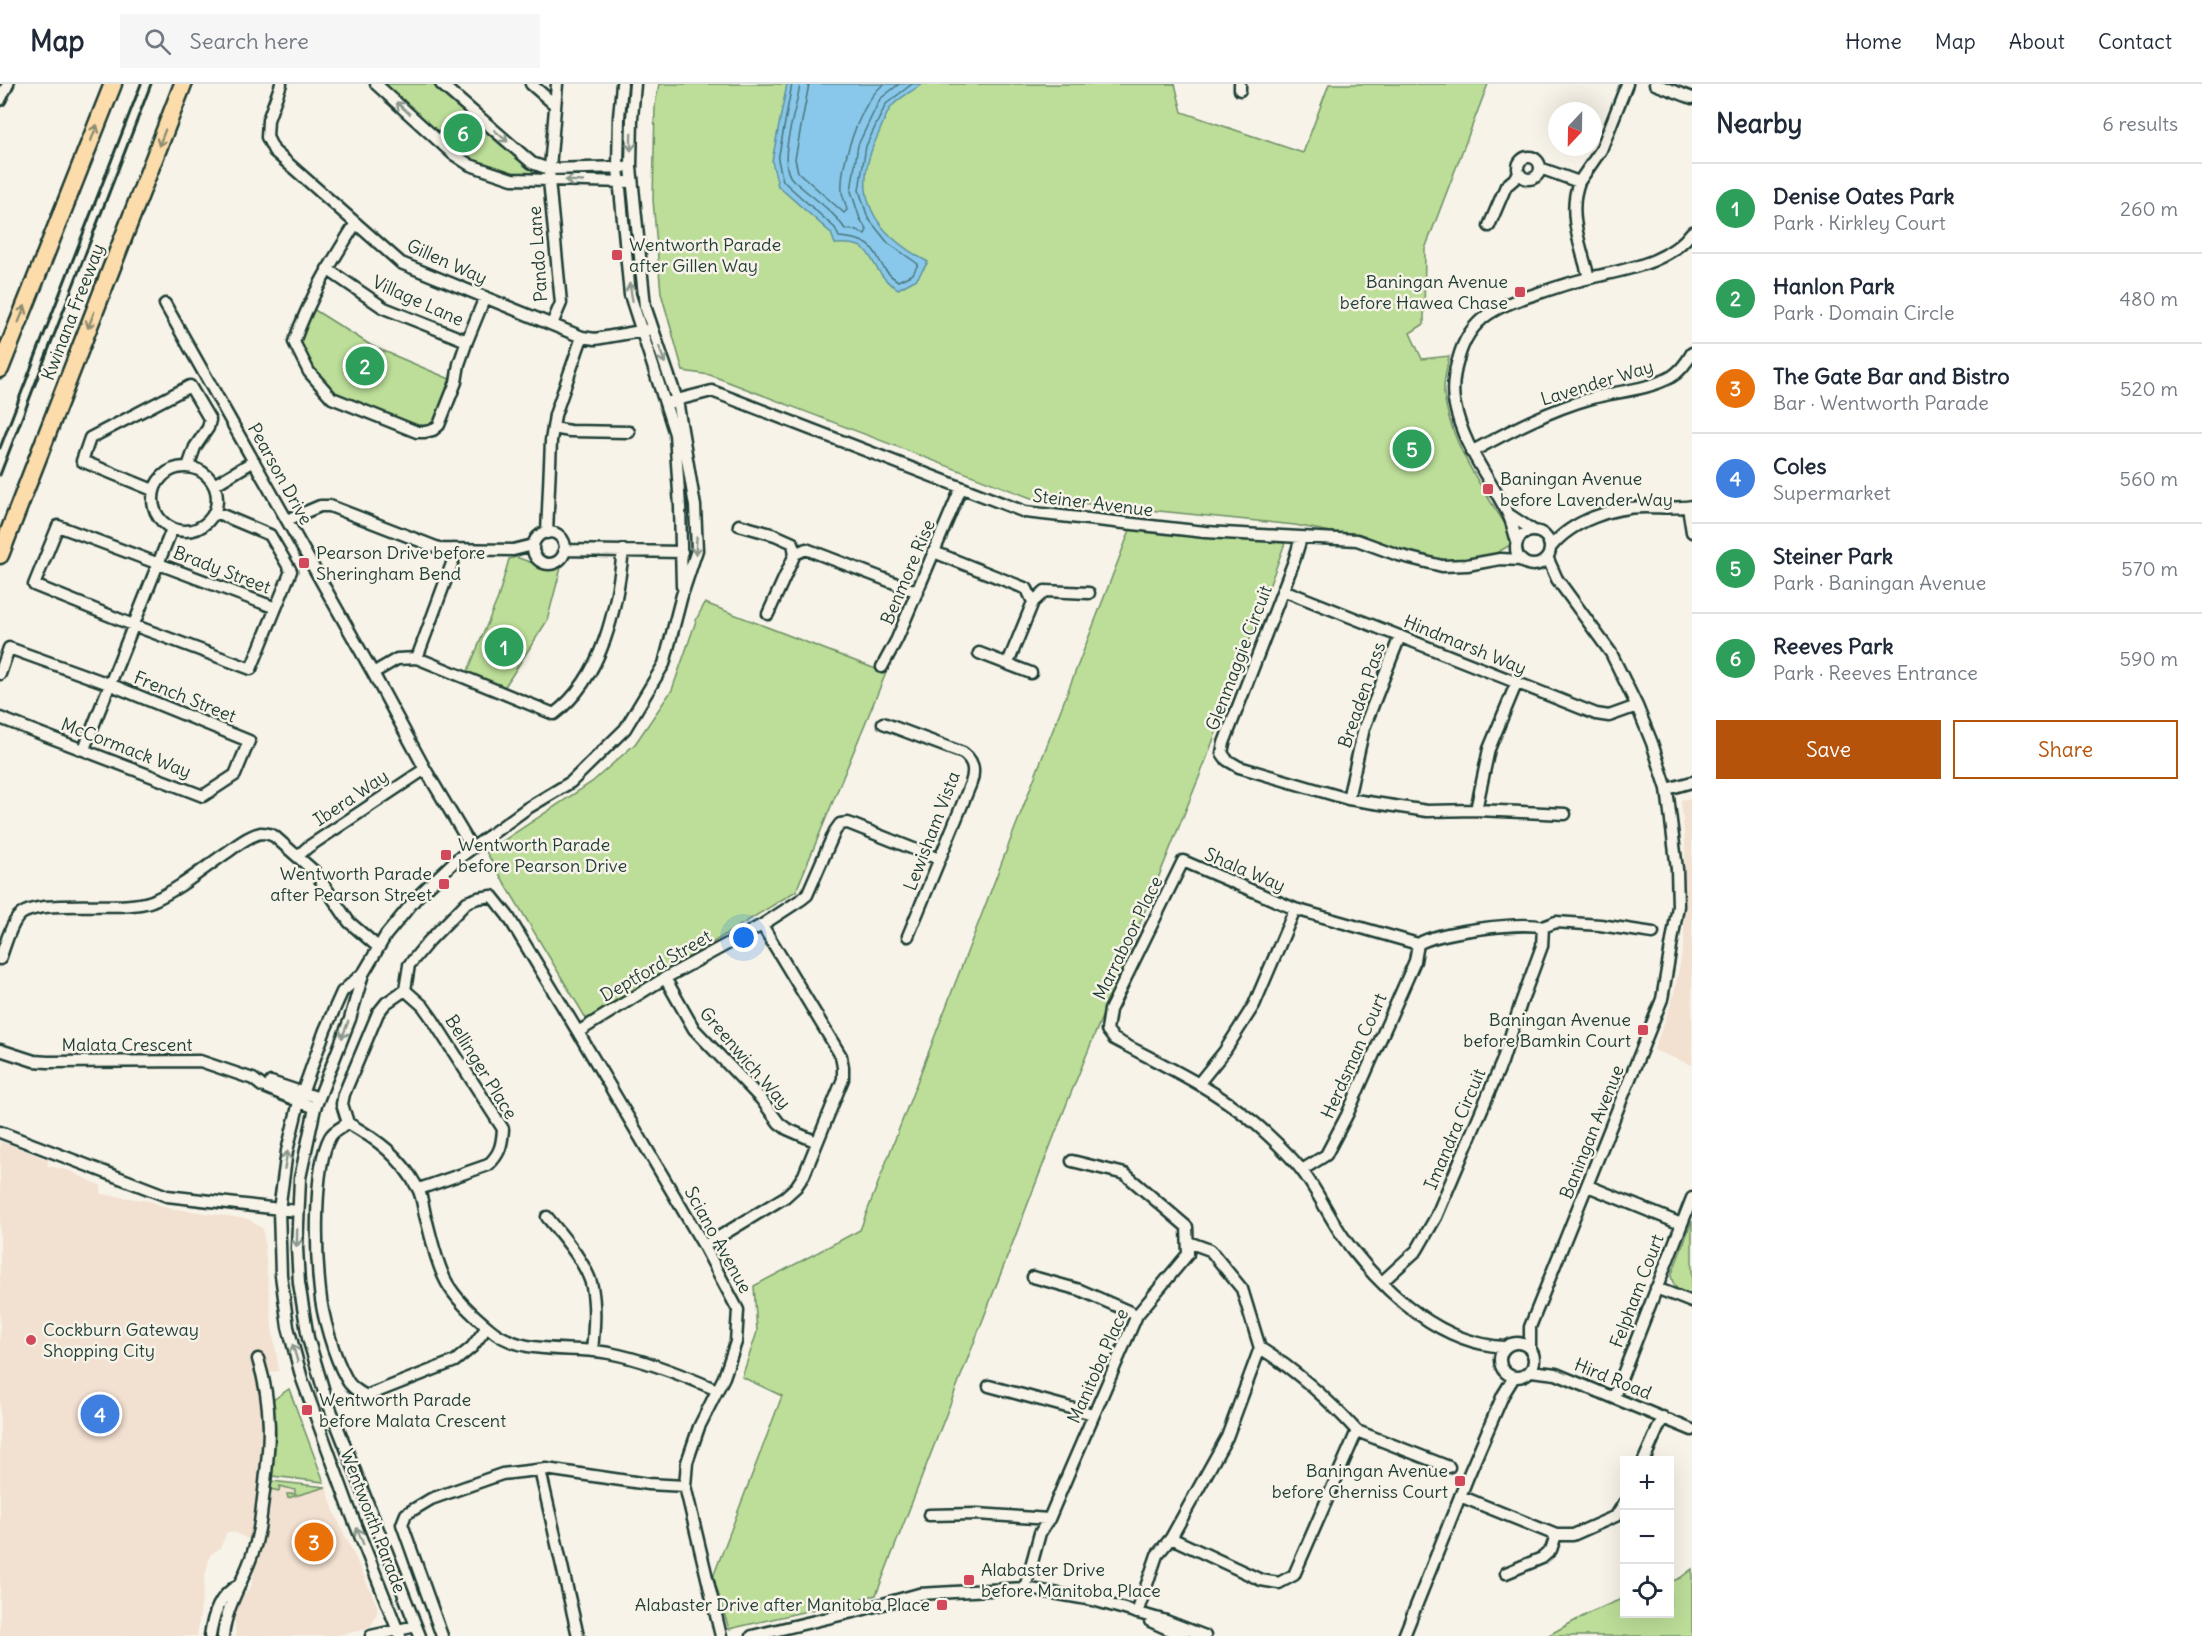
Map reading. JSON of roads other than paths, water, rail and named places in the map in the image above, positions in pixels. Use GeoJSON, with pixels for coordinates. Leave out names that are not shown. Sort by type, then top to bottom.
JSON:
{"type":"FeatureCollection","features":[{"type":"Feature","properties":{"kind":"highway"},"geometry":{"type":"LineString","coordinates":[[0,369],[113,84]]}},
{"type":"Feature","properties":{"kind":"highway","name":"Kwinana Freeway"},"geometry":{"type":"LineString","coordinates":[[0,555],[183,84]]}},
{"type":"Feature","properties":{"kind":"street"},"geometry":{"type":"LineString","coordinates":[[0,100],[8,84]]}},
{"type":"Feature","properties":{"kind":"street","name":"Gillen Way"},"geometry":{"type":"LineString","coordinates":[[281,84],[268,120],[267,138],[274,151],[401,263],[582,337],[595,339],[648,330]]}},
{"type":"Feature","properties":{"kind":"street"},"geometry":{"type":"LineString","coordinates":[[376,84],[453,154],[470,165],[512,179],[631,167]]}},
{"type":"Feature","properties":{"kind":"street"},"geometry":{"type":"LineString","coordinates":[[441,84],[549,175],[619,183],[633,182]]}},
{"type":"Feature","properties":{"kind":"street"},"geometry":{"type":"LineString","coordinates":[[531,84],[554,104]]}},
{"type":"Feature","properties":{"kind":"street","name":"Pando Lane"},"geometry":{"type":"LineString","coordinates":[[552,324],[561,303],[549,175],[557,84]]}},
{"type":"Feature","properties":{"kind":"street","name":"Wentworth Parade"},"geometry":{"type":"LineString","coordinates":[[418,1631],[325,1395],[308,1338],[299,1283],[297,1211],[304,1153],[317,1103],[350,1019],[363,974],[378,947],[418,896],[472,848],[526,809],[571,782],[625,729],[664,664],[682,595],[697,550],[694,506],[676,400],[648,330],[630,294],[618,167],[622,84]]}},
{"type":"Feature","properties":{"kind":"street","name":"Wentworth Parade"},"geometry":{"type":"LineString","coordinates":[[635,84],[631,167],[648,330],[675,434],[682,552],[682,595]]}},
{"type":"Feature","properties":{"kind":"street"},"geometry":{"type":"LineString","coordinates":[[1589,278],[1577,235],[1574,213],[1576,192],[1579,182],[1601,150],[1627,84]]}},
{"type":"Feature","properties":{"kind":"street"},"geometry":{"type":"LineString","coordinates":[[1656,84],[1692,98]]}},
{"type":"Feature","properties":{"kind":"street"},"geometry":{"type":"LineString","coordinates":[[1540,168],[1533,178],[1527,179],[1520,174],[1518,165],[1527,158],[1536,160],[1540,168],[1579,182]]}},
{"type":"Feature","properties":{"kind":"street"},"geometry":{"type":"LineString","coordinates":[[1489,226],[1506,186],[1520,174]]}},
{"type":"Feature","properties":{"kind":"street"},"geometry":{"type":"LineString","coordinates":[[356,223],[327,269],[294,342],[309,372],[332,398],[417,432],[433,430],[439,424],[448,403],[467,341],[485,297]]}},
{"type":"Feature","properties":{"kind":"street"},"geometry":{"type":"LineString","coordinates":[[1563,534],[1551,547],[1543,562],[1532,566],[1521,561],[1508,514],[1471,452],[1456,408],[1453,386],[1461,348],[1480,321],[1497,307],[1656,260],[1690,241]]}},
{"type":"Feature","properties":{"kind":"street","name":"Village Lane"},"geometry":{"type":"LineString","coordinates":[[327,269],[384,308],[467,341]]}},
{"type":"Feature","properties":{"kind":"street","name":"Pearson Drive"},"geometry":{"type":"LineString","coordinates":[[165,304],[425,769],[472,848]]}},
{"type":"Feature","properties":{"kind":"street"},"geometry":{"type":"LineString","coordinates":[[547,533],[555,415],[582,337]]}},
{"type":"Feature","properties":{"kind":"street","name":"Lavender Way"},"geometry":{"type":"LineString","coordinates":[[1471,452],[1527,422],[1590,398],[1652,385],[1665,380],[1681,369],[1692,353]]}},
{"type":"Feature","properties":{"kind":"street"},"geometry":{"type":"LineString","coordinates":[[153,490],[82,461],[90,438],[190,386],[210,420],[208,428],[195,447],[188,467]]}},
{"type":"Feature","properties":{"kind":"street","name":"Steiner Avenue"},"geometry":{"type":"LineString","coordinates":[[665,402],[712,391],[1025,512],[1205,532],[1357,540],[1398,555],[1442,566],[1500,560],[1521,561]]}},
{"type":"Feature","properties":{"kind":"street"},"geometry":{"type":"LineString","coordinates":[[553,428],[570,431],[629,432]]}},
{"type":"Feature","properties":{"kind":"street"},"geometry":{"type":"LineString","coordinates":[[214,485],[254,461]]}},
{"type":"Feature","properties":{"kind":"street"},"geometry":{"type":"LineString","coordinates":[[188,467],[207,476],[217,494],[215,512],[209,520],[201,527],[182,531],[172,529],[158,517],[154,508],[153,490],[158,480],[166,472],[188,467]]}},
{"type":"Feature","properties":{"kind":"street","name":"Benmore Rise"},"geometry":{"type":"LineString","coordinates":[[882,667],[918,592],[961,488]]}},
{"type":"Feature","properties":{"kind":"street"},"geometry":{"type":"LineString","coordinates":[[287,520],[320,506],[330,506],[441,549],[513,550],[533,545],[539,536],[553,533],[562,539],[564,550],[560,560],[549,564],[535,556],[533,545]]}},
{"type":"Feature","properties":{"kind":"street"},"geometry":{"type":"LineString","coordinates":[[1508,514],[1546,536],[1563,534],[1599,516],[1620,510],[1690,506],[1692,532]]}},
{"type":"Feature","properties":{"kind":"street"},"geometry":{"type":"LineString","coordinates":[[133,625],[251,669],[291,571],[270,534],[215,512]]}},
{"type":"Feature","properties":{"kind":"street"},"geometry":{"type":"LineString","coordinates":[[739,525],[775,535],[793,543],[795,554],[768,614]]}},
{"type":"Feature","properties":{"kind":"street","name":"Brady Street"},"geometry":{"type":"LineString","coordinates":[[133,625],[34,585],[58,526],[276,608]]}},
{"type":"Feature","properties":{"kind":"street"},"geometry":{"type":"LineString","coordinates":[[84,748],[172,529]]}},
{"type":"Feature","properties":{"kind":"street"},"geometry":{"type":"LineString","coordinates":[[1516,545],[1523,534],[1534,531]]}},
{"type":"Feature","properties":{"kind":"street"},"geometry":{"type":"LineString","coordinates":[[1546,536],[1551,547]]}},
{"type":"Feature","properties":{"kind":"street","name":"Glenmaggie Circuit"},"geometry":{"type":"LineString","coordinates":[[1301,538],[1224,743],[1222,753],[1227,760],[1239,766],[1348,799],[1427,811],[1476,810],[1565,814]]}},
{"type":"Feature","properties":{"kind":"street","name":"Steiner Avenue"},"geometry":{"type":"LineString","coordinates":[[1500,560],[1516,545]]}},
{"type":"Feature","properties":{"kind":"street"},"geometry":{"type":"LineString","coordinates":[[417,658],[454,558],[454,549]]}},
{"type":"Feature","properties":{"kind":"street"},"geometry":{"type":"LineString","coordinates":[[795,554],[806,549],[918,592]]}},
{"type":"Feature","properties":{"kind":"street"},"geometry":{"type":"LineString","coordinates":[[564,550],[682,552]]}},
{"type":"Feature","properties":{"kind":"street"},"geometry":{"type":"LineString","coordinates":[[373,673],[397,659],[417,658],[554,714],[570,702],[596,661],[611,626],[623,550]]}},
{"type":"Feature","properties":{"kind":"street"},"geometry":{"type":"LineString","coordinates":[[934,552],[1027,589],[1033,602]]}},
{"type":"Feature","properties":{"kind":"street","name":"Baningan Avenue"},"geometry":{"type":"LineString","coordinates":[[1516,1342],[1530,1327],[1663,997],[1678,906],[1677,868],[1667,789],[1637,706],[1611,653],[1543,562]]}},
{"type":"Feature","properties":{"kind":"street","name":"Hindmarsh Way"},"geometry":{"type":"LineString","coordinates":[[1283,590],[1596,714],[1609,716],[1637,706]]}},
{"type":"Feature","properties":{"kind":"street"},"geometry":{"type":"LineString","coordinates":[[1008,663],[1033,602],[1045,591],[1089,593]]}},
{"type":"Feature","properties":{"kind":"street","name":"Breaden Pass"},"geometry":{"type":"LineString","coordinates":[[1348,799],[1364,728],[1400,636]]}},
{"type":"Feature","properties":{"kind":"street"},"geometry":{"type":"LineString","coordinates":[[0,674],[9,648],[109,684]]}},
{"type":"Feature","properties":{"kind":"street"},"geometry":{"type":"LineString","coordinates":[[979,653],[1031,673]]}},
{"type":"Feature","properties":{"kind":"street","name":"French Street"},"geometry":{"type":"LineString","coordinates":[[109,684],[249,741]]}},
{"type":"Feature","properties":{"kind":"street"},"geometry":{"type":"LineString","coordinates":[[1476,810],[1489,749],[1516,684]]}},
{"type":"Feature","properties":{"kind":"street","name":"McCormack Way"},"geometry":{"type":"LineString","coordinates":[[0,717],[203,796],[235,775],[249,741]]}},
{"type":"Feature","properties":{"kind":"street","name":"Lewisham Vista"},"geometry":{"type":"LineString","coordinates":[[883,723],[963,753],[972,762],[973,776],[908,936]]}},
{"type":"Feature","properties":{"kind":"street","name":"Ibera Way"},"geometry":{"type":"LineString","coordinates":[[298,856],[425,769]]}},
{"type":"Feature","properties":{"kind":"street"},"geometry":{"type":"LineString","coordinates":[[1667,789],[1692,782]]}},
{"type":"Feature","properties":{"kind":"street","name":"Deptford Street"},"geometry":{"type":"LineString","coordinates":[[578,1032],[665,978],[762,925],[807,895],[840,824],[848,823],[939,859]]}},
{"type":"Feature","properties":{"kind":"street"},"geometry":{"type":"LineString","coordinates":[[0,959],[15,920],[24,911],[132,906],[152,901],[166,894],[234,847],[260,833],[274,836],[315,872],[349,922],[378,947]]}},
{"type":"Feature","properties":{"kind":"street","name":"Shala Way"},"geometry":{"type":"LineString","coordinates":[[1183,861],[1294,909]]}},
{"type":"Feature","properties":{"kind":"street","name":"Marraboor Place"},"geometry":{"type":"LineString","coordinates":[[1183,861],[1110,1010],[1107,1030],[1114,1039],[1199,1083],[1251,1120],[1302,1170],[1351,1248],[1410,1310],[1459,1337],[1486,1346],[1505,1347]]}},
{"type":"Feature","properties":{"kind":"street","name":"Sciano Avenue"},"geometry":{"type":"LineString","coordinates":[[405,990],[409,965],[432,937],[467,902],[492,896],[508,916],[578,1032],[704,1245],[738,1310],[736,1342],[696,1436],[687,1462],[685,1486],[721,1636]]}},
{"type":"Feature","properties":{"kind":"street"},"geometry":{"type":"LineString","coordinates":[[1199,1083],[1224,1052],[1254,1005],[1294,909],[1418,944],[1426,939],[1478,930],[1531,924],[1543,927],[1556,922],[1600,925],[1653,933]]}},
{"type":"Feature","properties":{"kind":"street"},"geometry":{"type":"LineString","coordinates":[[704,1245],[785,1197],[796,1187],[804,1175],[843,1079],[841,1056],[762,925]]}},
{"type":"Feature","properties":{"kind":"street","name":"Imandra Circuit"},"geometry":{"type":"LineString","coordinates":[[1383,1282],[1417,1250],[1436,1217],[1502,1062],[1542,946],[1543,927]]}},
{"type":"Feature","properties":{"kind":"street","name":"Herdsman Court"},"geometry":{"type":"LineString","coordinates":[[1302,1170],[1326,1155],[1347,1115],[1415,961],[1418,944]]}},
{"type":"Feature","properties":{"kind":"street","name":"Wentworth Parade"},"geometry":{"type":"LineString","coordinates":[[363,974],[342,992],[325,1030],[301,1097],[287,1151],[279,1210],[280,1275],[288,1327],[302,1379],[351,1513],[399,1633]]}},
{"type":"Feature","properties":{"kind":"street","name":"Greenwich Way"},"geometry":{"type":"LineString","coordinates":[[665,978],[694,1029],[761,1099],[779,1123],[817,1142]]}},
{"type":"Feature","properties":{"kind":"street"},"geometry":{"type":"LineString","coordinates":[[405,990],[381,1008],[369,1031],[343,1098],[348,1123],[393,1153],[419,1189],[447,1282],[468,1310],[493,1332],[521,1345],[608,1353],[677,1372],[717,1390]]}},
{"type":"Feature","properties":{"kind":"street","name":"Bellinger Place"},"geometry":{"type":"LineString","coordinates":[[405,990],[423,1006],[433,1020],[503,1130],[502,1146],[496,1158],[488,1165],[419,1189]]}},
{"type":"Feature","properties":{"kind":"street","name":"Malata Crescent"},"geometry":{"type":"LineString","coordinates":[[0,1050],[34,1061],[48,1062],[200,1061],[317,1103]]}},
{"type":"Feature","properties":{"kind":"street"},"geometry":{"type":"LineString","coordinates":[[348,1123],[331,1135],[323,1154],[317,1207],[320,1291],[324,1317],[342,1371],[351,1385],[366,1396],[455,1360],[472,1347],[487,1327]]}},
{"type":"Feature","properties":{"kind":"street"},"geometry":{"type":"LineString","coordinates":[[0,1132],[167,1196],[297,1211]]}},
{"type":"Feature","properties":{"kind":"street"},"geometry":{"type":"LineString","coordinates":[[1072,1161],[1125,1174],[1187,1227],[1188,1242],[1210,1250],[1242,1289],[1260,1348],[1227,1437],[1171,1538],[1157,1555],[1137,1613]]}},
{"type":"Feature","properties":{"kind":"street"},"geometry":{"type":"LineString","coordinates":[[1588,1186],[1681,1224]]}},
{"type":"Feature","properties":{"kind":"street","name":"Felpham Court"},"geometry":{"type":"LineString","coordinates":[[1614,1396],[1692,1198]]}},
{"type":"Feature","properties":{"kind":"street"},"geometry":{"type":"LineString","coordinates":[[547,1217],[573,1250],[592,1284],[596,1318],[592,1352]]}},
{"type":"Feature","properties":{"kind":"street","name":"Manitoba Place"},"geometry":{"type":"LineString","coordinates":[[1025,1588],[1040,1533],[1137,1315],[1188,1254],[1188,1242]]}},
{"type":"Feature","properties":{"kind":"street"},"geometry":{"type":"LineString","coordinates":[[1033,1277],[1080,1290],[1137,1315]]}},
{"type":"Feature","properties":{"kind":"street"},"geometry":{"type":"LineString","coordinates":[[1656,1288],[1692,1302]]}},
{"type":"Feature","properties":{"kind":"street","name":"Baningan Avenue"},"geometry":{"type":"LineString","coordinates":[[1530,1327],[1530,1348]]}},
{"type":"Feature","properties":{"kind":"street"},"geometry":{"type":"LineString","coordinates":[[1516,1342],[1530,1348],[1535,1359],[1531,1371],[1526,1375],[1510,1375],[1500,1362],[1500,1356],[1505,1347],[1516,1342]]}},
{"type":"Feature","properties":{"kind":"street","name":"Marraboor Place"},"geometry":{"type":"LineString","coordinates":[[1486,1346],[1500,1362]]}},
{"type":"Feature","properties":{"kind":"street"},"geometry":{"type":"LineString","coordinates":[[1260,1348],[1285,1363],[1324,1396],[1356,1431],[1449,1467]]}},
{"type":"Feature","properties":{"kind":"street"},"geometry":{"type":"LineString","coordinates":[[225,1633],[229,1607],[237,1593],[257,1541],[270,1436],[268,1402],[258,1359]]}},
{"type":"Feature","properties":{"kind":"street","name":"Hird Road"},"geometry":{"type":"LineString","coordinates":[[1535,1359],[1556,1374]]}},
{"type":"Feature","properties":{"kind":"street","name":"Hird Road"},"geometry":{"type":"LineString","coordinates":[[1531,1371],[1556,1374],[1692,1430]]}},
{"type":"Feature","properties":{"kind":"street"},"geometry":{"type":"LineString","coordinates":[[1404,1636],[1510,1375]]}},
{"type":"Feature","properties":{"kind":"street"},"geometry":{"type":"LineString","coordinates":[[989,1386],[1093,1414]]}},
{"type":"Feature","properties":{"kind":"street"},"geometry":{"type":"LineString","coordinates":[[1646,1456],[1663,1417]]}},
{"type":"Feature","properties":{"kind":"street"},"geometry":{"type":"LineString","coordinates":[[1171,1538],[1262,1580],[1279,1583],[1294,1575],[1356,1431]]}},
{"type":"Feature","properties":{"kind":"street"},"geometry":{"type":"LineString","coordinates":[[442,1636],[402,1524],[406,1514],[431,1499],[502,1474],[540,1470],[648,1484],[685,1486]]}},
{"type":"Feature","properties":{"kind":"street"},"geometry":{"type":"LineString","coordinates":[[540,1470],[578,1636]]}},
{"type":"Feature","properties":{"kind":"street"},"geometry":{"type":"LineString","coordinates":[[1460,1496],[1556,1535],[1574,1535],[1616,1516],[1620,1510]]}},
{"type":"Feature","properties":{"kind":"street"},"geometry":{"type":"LineString","coordinates":[[351,1513],[369,1507]]}},
{"type":"Feature","properties":{"kind":"street"},"geometry":{"type":"LineString","coordinates":[[929,1515],[977,1514],[1048,1519]]}},
{"type":"Feature","properties":{"kind":"street"},"geometry":{"type":"LineString","coordinates":[[1506,1573],[1542,1558],[1551,1550],[1556,1535]]}},
{"type":"Feature","properties":{"kind":"street"},"geometry":{"type":"LineString","coordinates":[[210,1636],[218,1606],[230,1590],[239,1585]]}},
{"type":"Feature","properties":{"kind":"street"},"geometry":{"type":"LineString","coordinates":[[752,1636],[919,1594],[1025,1588],[1093,1600],[1166,1621],[1204,1636]]}},
{"type":"Feature","properties":{"kind":"street"},"geometry":{"type":"LineString","coordinates":[[1137,1613],[1183,1636]]}},
{"type":"Feature","properties":{"kind":"street"},"geometry":{"type":"LineString","coordinates":[[370,1636],[418,1631]]}},
{"type":"Feature","properties":{"kind":"water"},"geometry":{"type":"Polygon","coordinates":[[[787,84],[922,84],[890,109],[870,156],[866,176],[867,193],[880,225],[909,251],[928,262],[917,279],[898,289],[892,285],[879,272],[863,248],[857,245],[835,244],[831,233],[778,186],[772,161],[787,84]]]}},
{"type":"Feature","properties":{"kind":"railway"},"geometry":{"type":"LineString","coordinates":[[0,448],[141,84]]}},
{"type":"Feature","properties":{"kind":"railway"},"geometry":{"type":"LineString","coordinates":[[0,475],[151,84]]}},
{"type":"Feature","properties":{"kind":"place","name":"Reeves Park"},"geometry":{"type":"Point","coordinates":[463,133]}},
{"type":"Feature","properties":{"kind":"place","name":"Wentworth Parade after Gillen Way"},"geometry":{"type":"Point","coordinates":[617,255]}},
{"type":"Feature","properties":{"kind":"place","name":"Baningan Avenue before Hawea Chase"},"geometry":{"type":"Point","coordinates":[1520,292]}},
{"type":"Feature","properties":{"kind":"place","name":"Hanlon Park"},"geometry":{"type":"Point","coordinates":[365,366]}},
{"type":"Feature","properties":{"kind":"place","name":"Steiner Park"},"geometry":{"type":"Point","coordinates":[1412,449]}},
{"type":"Feature","properties":{"kind":"place","name":"Baningan Avenue before Lavender Way"},"geometry":{"type":"Point","coordinates":[1488,489]}},
{"type":"Feature","properties":{"kind":"place","name":"Pearson Drive before Sheringham Bend"},"geometry":{"type":"Point","coordinates":[304,563]}},
{"type":"Feature","properties":{"kind":"place","name":"Denise Oates Park"},"geometry":{"type":"Point","coordinates":[504,647]}},
{"type":"Feature","properties":{"kind":"place","name":"Wentworth Parade before Pearson Drive"},"geometry":{"type":"Point","coordinates":[446,855]}},
{"type":"Feature","properties":{"kind":"place","name":"Wentworth Parade after Pearson Street"},"geometry":{"type":"Point","coordinates":[444,884]}},
{"type":"Feature","properties":{"kind":"place","name":"Baningan Avenue before Bamkin Court"},"geometry":{"type":"Point","coordinates":[1643,1030]}},
{"type":"Feature","properties":{"kind":"place","name":"Cockburn Gateway Shopping City"},"geometry":{"type":"Point","coordinates":[31,1340]}},
{"type":"Feature","properties":{"kind":"place","name":"Wentworth Parade before Malata Crescent"},"geometry":{"type":"Point","coordinates":[307,1410]}},
{"type":"Feature","properties":{"kind":"place","name":"Coles"},"geometry":{"type":"Point","coordinates":[100,1414]}},
{"type":"Feature","properties":{"kind":"place","name":"Baningan Avenue before Cherniss Court"},"geometry":{"type":"Point","coordinates":[1460,1481]}},
{"type":"Feature","properties":{"kind":"place","name":"The Gate Bar and Bistro"},"geometry":{"type":"Point","coordinates":[314,1542]}},
{"type":"Feature","properties":{"kind":"place","name":"Alabaster Drive before Manitoba Place"},"geometry":{"type":"Point","coordinates":[969,1580]}},
{"type":"Feature","properties":{"kind":"place","name":"Alabaster Drive after Manitoba Place"},"geometry":{"type":"Point","coordinates":[942,1605]}}]}
